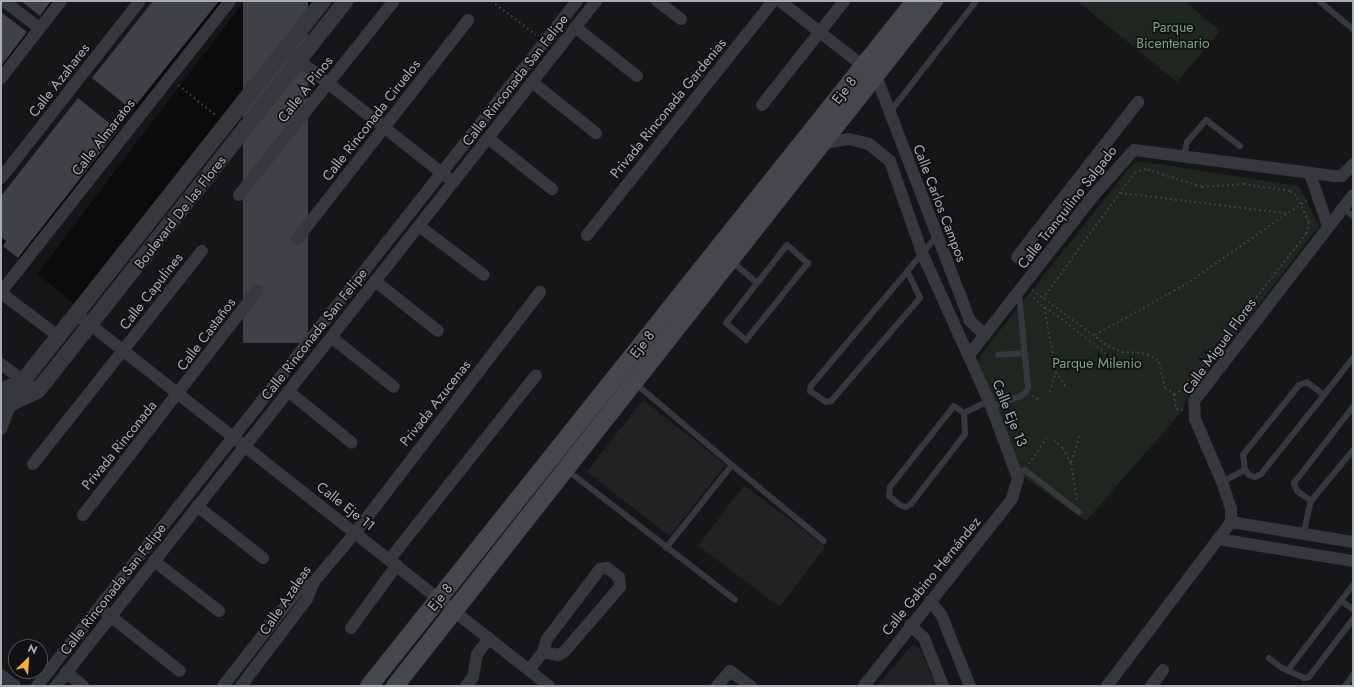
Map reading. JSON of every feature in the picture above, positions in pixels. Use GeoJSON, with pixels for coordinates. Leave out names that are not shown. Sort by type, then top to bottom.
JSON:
{"type":"FeatureCollection","features":[{"type":"Feature","properties":{"kind":"main road","name":"Eje 8"},"geometry":{"type":"LineString","coordinates":[[870,71],[915,1]]}},
{"type":"Feature","properties":{"kind":"main road","name":"Eje 8"},"geometry":{"type":"LineString","coordinates":[[369,686],[439,598],[817,138],[870,71],[934,1]]}},
{"type":"Feature","properties":{"kind":"main road","name":"Eje 8"},"geometry":{"type":"LineString","coordinates":[[395,686],[731,261],[817,138]]}},
{"type":"Feature","properties":{"kind":"street"},"geometry":{"type":"LineString","coordinates":[[4,1],[39,28]]}},
{"type":"Feature","properties":{"kind":"street"},"geometry":{"type":"LineString","coordinates":[[1,78],[61,1]]}},
{"type":"Feature","properties":{"kind":"street","name":"Calle Azahares"},"geometry":{"type":"LineString","coordinates":[[1,178],[140,1]]}},
{"type":"Feature","properties":{"kind":"street","name":"Calle Almaratos"},"geometry":{"type":"LineString","coordinates":[[1,293],[230,1]]}},
{"type":"Feature","properties":{"kind":"street","name":"Boulevard De las Flores"},"geometry":{"type":"LineString","coordinates":[[3,390],[23,381],[324,1]]}},
{"type":"Feature","properties":{"kind":"street","name":"Boulevard De las Flores"},"geometry":{"type":"LineString","coordinates":[[5,407],[37,391],[300,61],[346,1]]}},
{"type":"Feature","properties":{"kind":"street","name":"Calle A Pinos"},"geometry":{"type":"LineString","coordinates":[[240,195],[394,1]]}},
{"type":"Feature","properties":{"kind":"street","name":"Calle Rinconada San Felipe"},"geometry":{"type":"LineString","coordinates":[[37,686],[577,1]]}},
{"type":"Feature","properties":{"kind":"street","name":"Calle Rinconada San Felipe"},"geometry":{"type":"LineString","coordinates":[[56,686],[596,1]]}},
{"type":"Feature","properties":{"kind":"street"},"geometry":{"type":"LineString","coordinates":[[657,1],[681,19]]}},
{"type":"Feature","properties":{"kind":"street","name":"Privada Rinconada Gardenias"},"geometry":{"type":"LineString","coordinates":[[587,235],[773,1]]}},
{"type":"Feature","properties":{"kind":"street"},"geometry":{"type":"LineString","coordinates":[[780,1],[870,71]]}},
{"type":"Feature","properties":{"kind":"street"},"geometry":{"type":"LineString","coordinates":[[762,105],[844,1]]}},
{"type":"Feature","properties":{"kind":"street","name":"Calle Rinconada Ciruelos"},"geometry":{"type":"LineString","coordinates":[[297,239],[468,20]]}},
{"type":"Feature","properties":{"kind":"street"},"geometry":{"type":"LineString","coordinates":[[575,27],[637,76]]}},
{"type":"Feature","properties":{"kind":"street"},"geometry":{"type":"LineString","coordinates":[[286,50],[453,182]]}},
{"type":"Feature","properties":{"kind":"street","name":"Calle Carlos Campos"},"geometry":{"type":"LineString","coordinates":[[870,71],[890,112],[936,237],[970,321],[985,335]]}},
{"type":"Feature","properties":{"kind":"street"},"geometry":{"type":"LineString","coordinates":[[532,82],[596,133]]}},
{"type":"Feature","properties":{"kind":"street"},"geometry":{"type":"LineString","coordinates":[[1017,257],[1138,102]]}},
{"type":"Feature","properties":{"kind":"street"},"geometry":{"type":"LineString","coordinates":[[488,138],[552,189]]}},
{"type":"Feature","properties":{"kind":"street"},"geometry":{"type":"LineString","coordinates":[[817,138],[849,139],[869,144],[890,161],[923,254],[969,355]]}},
{"type":"Feature","properties":{"kind":"street","name":"Calle Tranquilino Salgado"},"geometry":{"type":"LineString","coordinates":[[969,355],[1094,195],[1134,150],[1184,155],[1310,174],[1342,176],[1353,164]]}},
{"type":"Feature","properties":{"kind":"street"},"geometry":{"type":"LineString","coordinates":[[1310,174],[1328,226]]}},
{"type":"Feature","properties":{"kind":"street"},"geometry":{"type":"LineString","coordinates":[[1077,182],[1094,195]]}},
{"type":"Feature","properties":{"kind":"street","name":"Calle Miguel Flores"},"geometry":{"type":"LineString","coordinates":[[1231,522],[1231,508],[1222,482],[1195,419],[1194,401],[1353,195]]}},
{"type":"Feature","properties":{"kind":"street"},"geometry":{"type":"LineString","coordinates":[[418,226],[484,275]]}},
{"type":"Feature","properties":{"kind":"street","name":"Calle Capulines"},"geometry":{"type":"LineString","coordinates":[[123,351],[202,250]]}},
{"type":"Feature","properties":{"kind":"street"},"geometry":{"type":"LineString","coordinates":[[375,281],[438,331]]}},
{"type":"Feature","properties":{"kind":"street","name":"Calle Castaños"},"geometry":{"type":"LineString","coordinates":[[179,394],[257,291]]}},
{"type":"Feature","properties":{"kind":"street","name":"Privada Azucenas"},"geometry":{"type":"LineString","coordinates":[[355,533],[540,292]]}},
{"type":"Feature","properties":{"kind":"street"},"geometry":{"type":"LineString","coordinates":[[1,293],[58,336]]}},
{"type":"Feature","properties":{"kind":"street","name":"Calle Eje 11"},"geometry":{"type":"LineString","coordinates":[[76,313],[549,686]]}},
{"type":"Feature","properties":{"kind":"street"},"geometry":{"type":"LineString","coordinates":[[331,337],[394,387]]}},
{"type":"Feature","properties":{"kind":"street"},"geometry":{"type":"LineString","coordinates":[[33,464],[123,351]]}},
{"type":"Feature","properties":{"kind":"street","name":"Calle Eje 13"},"geometry":{"type":"LineString","coordinates":[[969,355],[1021,471],[1018,484]]}},
{"type":"Feature","properties":{"kind":"street"},"geometry":{"type":"LineString","coordinates":[[1,364],[37,391]]}},
{"type":"Feature","properties":{"kind":"street"},"geometry":{"type":"LineString","coordinates":[[351,628],[393,562],[536,375]]}},
{"type":"Feature","properties":{"kind":"street"},"geometry":{"type":"LineString","coordinates":[[1,429],[5,407],[3,390]]}},
{"type":"Feature","properties":{"kind":"street"},"geometry":{"type":"LineString","coordinates":[[288,391],[352,443]]}},
{"type":"Feature","properties":{"kind":"street","name":"Privada Rinconada"},"geometry":{"type":"LineString","coordinates":[[82,515],[179,394]]}},
{"type":"Feature","properties":{"kind":"street","name":"Calle Gabino Hernández"},"geometry":{"type":"LineString","coordinates":[[864,686],[910,625],[1012,499],[1018,484]]}},
{"type":"Feature","properties":{"kind":"street"},"geometry":{"type":"LineString","coordinates":[[197,506],[263,558]]}},
{"type":"Feature","properties":{"kind":"street"},"geometry":{"type":"LineString","coordinates":[[1107,686],[1231,522],[1353,542]]}},
{"type":"Feature","properties":{"kind":"street","name":"Calle Azaleas"},"geometry":{"type":"LineString","coordinates":[[242,686],[308,599],[313,583],[355,533]]}},
{"type":"Feature","properties":{"kind":"street"},"geometry":{"type":"LineString","coordinates":[[1218,539],[1353,561]]}},
{"type":"Feature","properties":{"kind":"street"},"geometry":{"type":"LineString","coordinates":[[154,561],[219,611]]}},
{"type":"Feature","properties":{"kind":"street"},"geometry":{"type":"LineString","coordinates":[[529,670],[543,652],[547,639],[600,569],[607,568],[619,578],[620,587],[564,652],[558,656],[543,652]]}},
{"type":"Feature","properties":{"kind":"street"},"geometry":{"type":"LineString","coordinates":[[223,686],[298,590],[313,583]]}},
{"type":"Feature","properties":{"kind":"street"},"geometry":{"type":"LineString","coordinates":[[930,601],[941,614],[970,686]]}},
{"type":"Feature","properties":{"kind":"street"},"geometry":{"type":"LineString","coordinates":[[99,608],[180,671]]}},
{"type":"Feature","properties":{"kind":"street"},"geometry":{"type":"LineString","coordinates":[[910,625],[924,638],[943,686]]}},
{"type":"Feature","properties":{"kind":"street"},"geometry":{"type":"LineString","coordinates":[[466,686],[473,677],[477,654],[489,638]]}},
{"type":"Feature","properties":{"kind":"street"},"geometry":{"type":"LineString","coordinates":[[1151,686],[1163,670]]}},
{"type":"Feature","properties":{"kind":"street"},"geometry":{"type":"LineString","coordinates":[[66,672],[83,686]]}},
{"type":"Feature","properties":{"kind":"street"},"geometry":{"type":"LineString","coordinates":[[717,686],[730,672],[751,686]]}},
{"type":"Feature","properties":{"kind":"street"},"geometry":{"type":"LineString","coordinates":[[1,675],[15,686]]}},
{"type":"Feature","properties":{"kind":"lane"},"geometry":{"type":"LineString","coordinates":[[890,112],[976,1]]}},
{"type":"Feature","properties":{"kind":"lane"},"geometry":{"type":"LineString","coordinates":[[1319,1],[1353,29]]}},
{"type":"Feature","properties":{"kind":"lane"},"geometry":{"type":"LineString","coordinates":[[1184,155],[1186,142],[1206,120],[1240,146]]}},
{"type":"Feature","properties":{"kind":"lane"},"geometry":{"type":"LineString","coordinates":[[1343,208],[1353,216]]}},
{"type":"Feature","properties":{"kind":"lane"},"geometry":{"type":"LineString","coordinates":[[908,273],[920,298],[830,401],[826,402],[810,391],[811,386],[908,273],[936,237]]}},
{"type":"Feature","properties":{"kind":"lane"},"geometry":{"type":"LineString","coordinates":[[787,244],[808,263],[746,340],[726,323],[758,283],[787,244]]}},
{"type":"Feature","properties":{"kind":"lane"},"geometry":{"type":"LineString","coordinates":[[731,261],[758,283]]}},
{"type":"Feature","properties":{"kind":"lane"},"geometry":{"type":"LineString","coordinates":[[964,413],[1026,392],[1028,387],[1024,353],[1022,289]]}},
{"type":"Feature","properties":{"kind":"lane"},"geometry":{"type":"LineString","coordinates":[[998,355],[1024,353]]}},
{"type":"Feature","properties":{"kind":"lane"},"geometry":{"type":"LineString","coordinates":[[1324,395],[1307,382],[1299,385],[1244,454],[1242,459],[1245,470],[1252,477],[1261,474],[1324,395],[1353,358]]}},
{"type":"Feature","properties":{"kind":"lane"},"geometry":{"type":"LineString","coordinates":[[635,383],[824,541]]}},
{"type":"Feature","properties":{"kind":"lane"},"geometry":{"type":"LineString","coordinates":[[957,407],[964,413],[965,434],[911,504],[903,506],[891,498],[888,493],[890,487],[952,408],[957,407]]}},
{"type":"Feature","properties":{"kind":"lane"},"geometry":{"type":"LineString","coordinates":[[1311,501],[1295,489],[1294,483],[1353,407]]}},
{"type":"Feature","properties":{"kind":"lane"},"geometry":{"type":"LineString","coordinates":[[1303,535],[1311,501],[1353,450]]}},
{"type":"Feature","properties":{"kind":"lane"},"geometry":{"type":"LineString","coordinates":[[666,548],[732,465]]}},
{"type":"Feature","properties":{"kind":"lane"},"geometry":{"type":"LineString","coordinates":[[566,470],[735,600]]}},
{"type":"Feature","properties":{"kind":"lane"},"geometry":{"type":"LineString","coordinates":[[1222,482],[1245,470]]}},
{"type":"Feature","properties":{"kind":"lane"},"geometry":{"type":"LineString","coordinates":[[1021,471],[1079,512]]}},
{"type":"Feature","properties":{"kind":"lane"},"geometry":{"type":"LineString","coordinates":[[1288,670],[1353,585]]}},
{"type":"Feature","properties":{"kind":"lane"},"geometry":{"type":"LineString","coordinates":[[1342,601],[1353,609]]}},
{"type":"Feature","properties":{"kind":"lane"},"geometry":{"type":"LineString","coordinates":[[1269,658],[1304,678],[1309,677],[1353,619]]}},
{"type":"Feature","properties":{"kind":"lane"},"geometry":{"type":"LineString","coordinates":[[1345,686],[1353,675]]}},
{"type":"Feature","properties":{"kind":"path"},"geometry":{"type":"LineString","coordinates":[[491,1],[545,42]]}},
{"type":"Feature","properties":{"kind":"path"},"geometry":{"type":"LineString","coordinates":[[169,78],[226,123]]}},
{"type":"Feature","properties":{"kind":"path"},"geometry":{"type":"LineString","coordinates":[[1044,298],[1135,172],[1146,169],[1202,187],[1244,184],[1290,191],[1296,195],[1309,222],[1306,234],[1185,388],[1174,394]]}},
{"type":"Feature","properties":{"kind":"path"},"geometry":{"type":"LineString","coordinates":[[1120,193],[1286,213]]}},
{"type":"Feature","properties":{"kind":"path"},"geometry":{"type":"LineString","coordinates":[[1095,335],[1186,284],[1286,213],[1317,194]]}},
{"type":"Feature","properties":{"kind":"path"},"geometry":{"type":"LineString","coordinates":[[1022,289],[1044,298],[1108,346],[1122,352],[1142,353],[1152,356],[1159,362],[1166,388],[1174,394],[1176,410]]}},
{"type":"Feature","properties":{"kind":"path"},"geometry":{"type":"LineString","coordinates":[[1022,289],[1125,368]]}},
{"type":"Feature","properties":{"kind":"path"},"geometry":{"type":"LineString","coordinates":[[1044,307],[1056,371],[1067,389]]}},
{"type":"Feature","properties":{"kind":"path"},"geometry":{"type":"LineString","coordinates":[[1050,392],[1056,371]]}},
{"type":"Feature","properties":{"kind":"path"},"geometry":{"type":"LineString","coordinates":[[1070,463],[1080,436]]}},
{"type":"Feature","properties":{"kind":"path"},"geometry":{"type":"LineString","coordinates":[[1021,471],[1047,437]]}},
{"type":"Feature","properties":{"kind":"path"},"geometry":{"type":"LineString","coordinates":[[1054,440],[1063,448],[1070,463],[1079,512]]}},
{"type":"Feature","properties":{"kind":"shaded area"},"geometry":{"type":"Polygon","coordinates":[[[643,400],[726,465],[670,536],[587,472],[643,400]]]}},
{"type":"Feature","properties":{"kind":"shaded area"},"geometry":{"type":"Polygon","coordinates":[[[744,485],[825,546],[780,607],[698,546],[744,485]]]}},
{"type":"Feature","properties":{"kind":"shaded area"},"geometry":{"type":"Polygon","coordinates":[[[911,646],[918,647],[923,655],[936,686],[877,686],[911,646]]]}},
{"type":"Feature","properties":{"kind":"green space","name":"Parque Bicentenario"},"geometry":{"type":"Polygon","coordinates":[[[1077,1],[1185,1],[1220,31],[1177,82],[1077,1]]]}},
{"type":"Feature","properties":{"kind":"green space","name":"Parque Milenio"},"geometry":{"type":"Polygon","coordinates":[[[1138,161],[1299,186],[1319,226],[1185,402],[1183,410],[1086,521],[1024,477],[978,362],[982,353],[1131,166],[1138,161]]]}},
{"type":"Feature","properties":{"kind":"building"},"geometry":{"type":"Polygon","coordinates":[[[21,1],[51,1],[40,16],[21,1]]]}},
{"type":"Feature","properties":{"kind":"building"},"geometry":{"type":"Polygon","coordinates":[[[153,1],[219,1],[132,110],[92,78],[153,1]]]}},
{"type":"Feature","properties":{"kind":"building"},"geometry":{"type":"Polygon","coordinates":[[[243,1],[308,1],[308,343],[243,343],[243,1]]]}},
{"type":"Feature","properties":{"kind":"building"},"geometry":{"type":"Polygon","coordinates":[[[1,12],[27,32],[1,66],[1,12]]]}},
{"type":"Feature","properties":{"kind":"building"},"geometry":{"type":"Polygon","coordinates":[[[78,98],[118,130],[18,258],[3,246],[6,241],[1,237],[1,196],[78,98]]]}}]}
